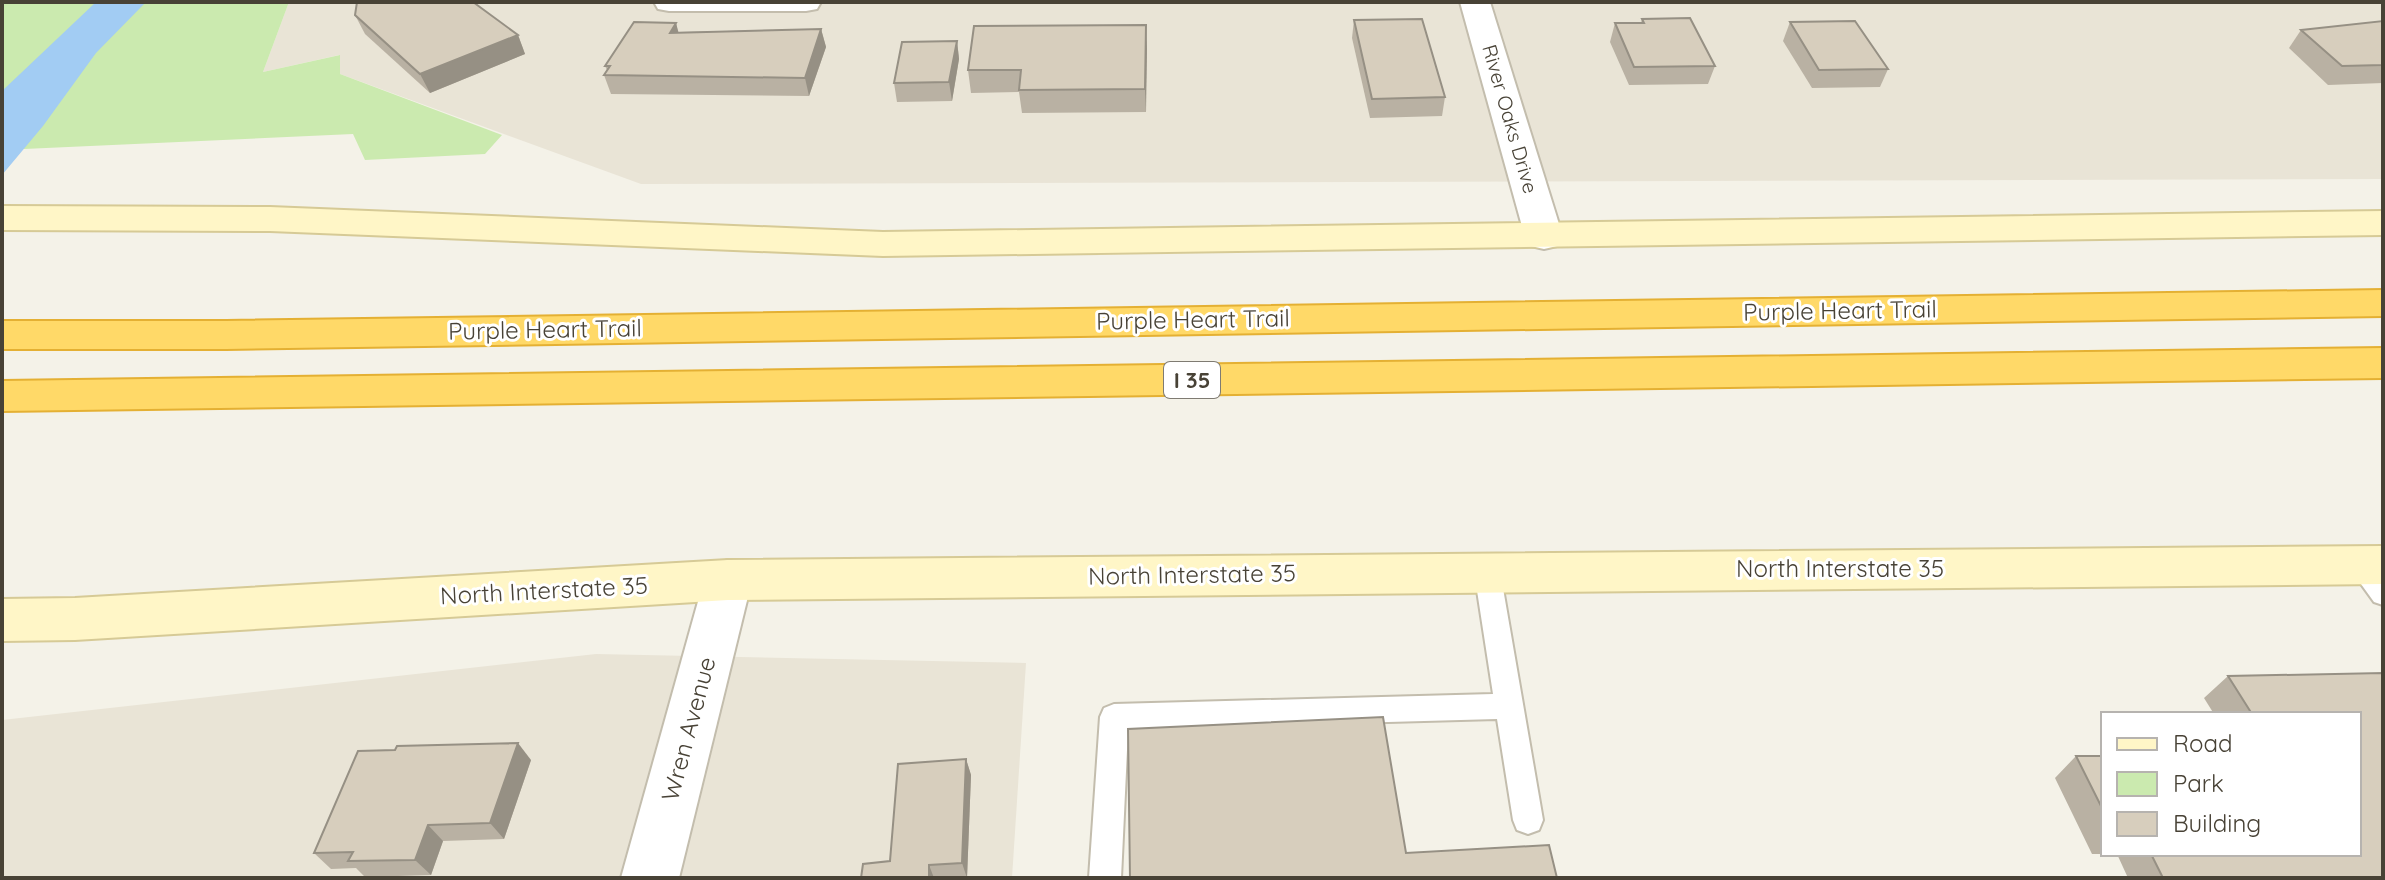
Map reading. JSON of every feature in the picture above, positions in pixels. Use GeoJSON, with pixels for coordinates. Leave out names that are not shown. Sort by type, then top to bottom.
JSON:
{"type":"FeatureCollection","features":[{"type":"Feature","properties":{"kind":"highway","name":"Purple Heart Trail"},"geometry":{"type":"LineString","coordinates":[[21,335],[2383,303]]}},
{"type":"Feature","properties":{"kind":"highway","name":"I 35"},"geometry":{"type":"LineString","coordinates":[[2,396],[2383,363]]}},
{"type":"Feature","properties":{"kind":"main road"},"geometry":{"type":"LineString","coordinates":[[2,218],[270,219],[883,244],[2383,223]]}},
{"type":"Feature","properties":{"kind":"main road","name":"North Interstate 35"},"geometry":{"type":"LineString","coordinates":[[2,620],[75,619],[728,580],[1487,571],[2376,575]]}},
{"type":"Feature","properties":{"kind":"street"},"geometry":{"type":"LineString","coordinates":[[669,2],[806,2]]}},
{"type":"Feature","properties":{"kind":"street","name":"River Oaks Drive"},"geometry":{"type":"LineString","coordinates":[[1475,2],[1544,237]]}},
{"type":"Feature","properties":{"kind":"street","name":"Wren Avenue"},"geometry":{"type":"LineString","coordinates":[[650,878],[728,580]]}},
{"type":"Feature","properties":{"kind":"lane"},"geometry":{"type":"LineString","coordinates":[[1487,571],[1528,820]]}},
{"type":"Feature","properties":{"kind":"lane"},"geometry":{"type":"LineString","coordinates":[[1105,878],[1114,717],[1509,706]]}},
{"type":"Feature","properties":{"kind":"shaded area"},"geometry":{"type":"Polygon","coordinates":[[[289,2],[2383,2],[2383,179],[641,184],[340,74],[339,55],[263,72],[289,2]]]}},
{"type":"Feature","properties":{"kind":"shaded area"},"geometry":{"type":"Polygon","coordinates":[[[596,654],[1026,663],[1012,878],[2,878],[2,720],[596,654]]]}},
{"type":"Feature","properties":{"kind":"green space"},"geometry":{"type":"Polygon","coordinates":[[[2,2],[289,2],[263,72],[340,55],[340,74],[502,135],[485,154],[365,160],[353,134],[2,150],[2,2]]]}},
{"type":"Feature","properties":{"kind":"water"},"geometry":{"type":"Polygon","coordinates":[[[96,2],[146,2],[96,53],[43,126],[2,175],[2,91],[96,2]]]}},
{"type":"Feature","properties":{"kind":"building"},"geometry":{"type":"Polygon","coordinates":[[[357,2],[473,2],[518,35],[420,74],[355,15],[357,2]]]}},
{"type":"Feature","properties":{"kind":"building"},"geometry":{"type":"Polygon","coordinates":[[[1690,18],[1715,66],[1634,67],[1615,23],[1644,23],[1642,19],[1690,18]]]}},
{"type":"Feature","properties":{"kind":"building"},"geometry":{"type":"Polygon","coordinates":[[[1422,19],[1445,97],[1372,99],[1354,20],[1422,19]]]}},
{"type":"Feature","properties":{"kind":"building"},"geometry":{"type":"Polygon","coordinates":[[[1855,21],[1888,69],[1819,70],[1790,22],[1855,21]]]}},
{"type":"Feature","properties":{"kind":"building"},"geometry":{"type":"Polygon","coordinates":[[[2383,21],[2383,65],[2342,66],[2301,30],[2383,21]]]}},
{"type":"Feature","properties":{"kind":"building"},"geometry":{"type":"Polygon","coordinates":[[[634,22],[676,23],[670,33],[821,29],[805,78],[604,75],[610,66],[605,66],[634,22]]]}},
{"type":"Feature","properties":{"kind":"building"},"geometry":{"type":"Polygon","coordinates":[[[1146,25],[1145,89],[1019,90],[1021,70],[968,70],[974,26],[1146,25]]]}},
{"type":"Feature","properties":{"kind":"building"},"geometry":{"type":"Polygon","coordinates":[[[957,41],[949,82],[894,83],[902,42],[957,41]]]}},
{"type":"Feature","properties":{"kind":"building"},"geometry":{"type":"Polygon","coordinates":[[[2383,673],[2383,878],[2163,878],[2152,856],[2361,856],[2361,712],[2251,712],[2228,676],[2383,673]]]}},
{"type":"Feature","properties":{"kind":"building"},"geometry":{"type":"Polygon","coordinates":[[[1383,717],[1406,853],[1549,845],[1557,878],[1130,878],[1128,729],[1383,717]]]}},
{"type":"Feature","properties":{"kind":"building"},"geometry":{"type":"Polygon","coordinates":[[[518,743],[490,823],[428,825],[415,860],[348,861],[353,852],[314,853],[358,751],[395,750],[397,746],[518,743]]]}},
{"type":"Feature","properties":{"kind":"building"},"geometry":{"type":"Polygon","coordinates":[[[2076,756],[2101,756],[2101,806],[2076,756]]]}},
{"type":"Feature","properties":{"kind":"building"},"geometry":{"type":"Polygon","coordinates":[[[966,759],[962,863],[929,865],[929,878],[861,878],[863,864],[890,861],[898,764],[966,759]]]}}]}
